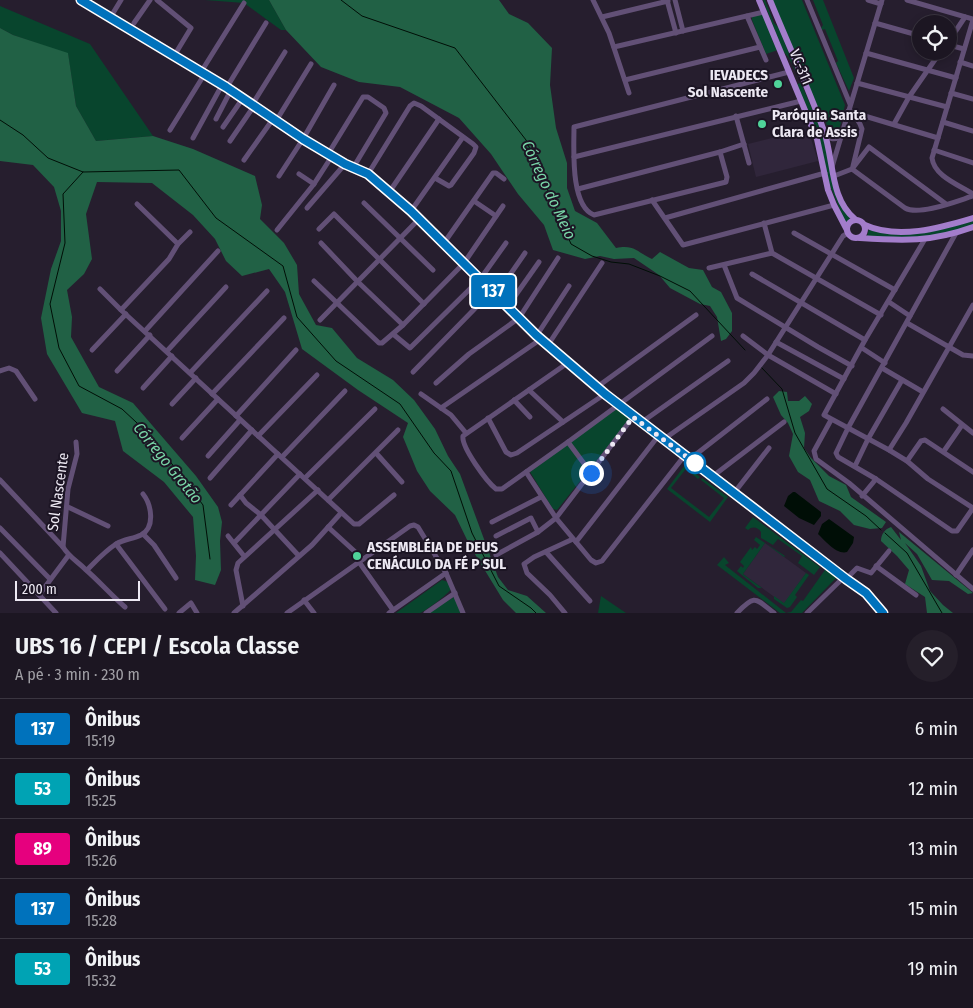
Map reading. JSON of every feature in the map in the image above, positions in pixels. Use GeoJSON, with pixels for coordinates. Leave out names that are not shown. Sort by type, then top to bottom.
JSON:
{"type":"FeatureCollection","features":[{"type":"Feature","properties":{"kind":"main road","name":"VC-311"},"geometry":{"type":"LineString","coordinates":[[769,0],[824,132],[837,192],[847,213],[855,219]]}},
{"type":"Feature","properties":{"kind":"main road","name":"VC-311"},"geometry":{"type":"LineString","coordinates":[[760,1],[817,139],[828,190],[847,232]]}},
{"type":"Feature","properties":{"kind":"main road"},"geometry":{"type":"LineString","coordinates":[[781,52],[787,56],[796,78],[800,80],[801,76]]}},
{"type":"Feature","properties":{"kind":"main road"},"geometry":{"type":"LineString","coordinates":[[973,218],[932,229],[888,232],[875,229],[855,219],[850,222],[847,232],[854,238],[903,241],[956,233],[973,227]]}},
{"type":"Feature","properties":{"kind":"main road"},"geometry":{"type":"LineString","coordinates":[[860,238],[866,231],[865,225]]}},
{"type":"Feature","properties":{"kind":"street"},"geometry":{"type":"LineString","coordinates":[[81,0],[243,98],[303,139],[345,164],[368,174],[411,211],[548,346],[633,417],[866,593],[881,612]]}},
{"type":"Feature","properties":{"kind":"street"},"geometry":{"type":"LineString","coordinates":[[110,18],[121,0]]}},
{"type":"Feature","properties":{"kind":"street"},"geometry":{"type":"LineString","coordinates":[[134,23],[150,0]]}},
{"type":"Feature","properties":{"kind":"street"},"geometry":{"type":"LineString","coordinates":[[157,0],[191,28],[174,56]]}},
{"type":"Feature","properties":{"kind":"street"},"geometry":{"type":"LineString","coordinates":[[593,0],[602,17],[629,93]]}},
{"type":"Feature","properties":{"kind":"street"},"geometry":{"type":"LineString","coordinates":[[602,17],[667,0],[676,33]]}},
{"type":"Feature","properties":{"kind":"street"},"geometry":{"type":"LineString","coordinates":[[675,0],[683,31]]}},
{"type":"Feature","properties":{"kind":"street"},"geometry":{"type":"LineString","coordinates":[[808,0],[850,104],[851,112],[841,136],[832,168]]}},
{"type":"Feature","properties":{"kind":"street"},"geometry":{"type":"LineString","coordinates":[[850,104],[881,2],[868,0]]}},
{"type":"Feature","properties":{"kind":"street"},"geometry":{"type":"LineString","coordinates":[[907,0],[973,20],[971,34],[964,49],[932,158],[934,167],[941,174],[973,195]]}},
{"type":"Feature","properties":{"kind":"street"},"geometry":{"type":"LineString","coordinates":[[170,130],[244,3]]}},
{"type":"Feature","properties":{"kind":"street"},"geometry":{"type":"LineString","coordinates":[[614,48],[764,12]]}},
{"type":"Feature","properties":{"kind":"street"},"geometry":{"type":"LineString","coordinates":[[747,16],[766,60]]}},
{"type":"Feature","properties":{"kind":"street"},"geometry":{"type":"LineString","coordinates":[[957,30],[965,17]]}},
{"type":"Feature","properties":{"kind":"street"},"geometry":{"type":"LineString","coordinates":[[875,23],[912,33]]}},
{"type":"Feature","properties":{"kind":"street"},"geometry":{"type":"LineString","coordinates":[[193,138],[266,24]]}},
{"type":"Feature","properties":{"kind":"street"},"geometry":{"type":"LineString","coordinates":[[957,46],[964,49]]}},
{"type":"Feature","properties":{"kind":"street"},"geometry":{"type":"LineString","coordinates":[[625,80],[760,47]]}},
{"type":"Feature","properties":{"kind":"street"},"geometry":{"type":"LineString","coordinates":[[230,141],[285,52]]}},
{"type":"Feature","properties":{"kind":"street"},"geometry":{"type":"LineString","coordinates":[[866,53],[956,78]]}},
{"type":"Feature","properties":{"kind":"street"},"geometry":{"type":"LineString","coordinates":[[894,124],[909,97],[935,60]]}},
{"type":"Feature","properties":{"kind":"street"},"geometry":{"type":"LineString","coordinates":[[960,62],[973,66]]}},
{"type":"Feature","properties":{"kind":"street"},"geometry":{"type":"LineString","coordinates":[[244,160],[275,120],[311,64]]}},
{"type":"Feature","properties":{"kind":"street"},"geometry":{"type":"LineString","coordinates":[[720,152],[727,177],[726,182],[594,215],[589,213],[581,204],[574,157],[574,127],[789,72]]}},
{"type":"Feature","properties":{"kind":"street"},"geometry":{"type":"LineString","coordinates":[[857,83],[947,107]]}},
{"type":"Feature","properties":{"kind":"street"},"geometry":{"type":"LineString","coordinates":[[279,176],[334,85]]}},
{"type":"Feature","properties":{"kind":"street"},"geometry":{"type":"LineString","coordinates":[[216,118],[226,88]]}},
{"type":"Feature","properties":{"kind":"street"},"geometry":{"type":"LineString","coordinates":[[951,93],[973,99]]}},
{"type":"Feature","properties":{"kind":"street"},"geometry":{"type":"LineString","coordinates":[[277,230],[314,184],[363,97],[368,97],[384,108],[386,113],[353,168]]}},
{"type":"Feature","properties":{"kind":"street"},"geometry":{"type":"LineString","coordinates":[[222,127],[243,98]]}},
{"type":"Feature","properties":{"kind":"street"},"geometry":{"type":"LineString","coordinates":[[574,157],[801,101]]}},
{"type":"Feature","properties":{"kind":"street"},"geometry":{"type":"LineString","coordinates":[[368,174],[412,104],[416,103],[475,146],[474,153],[450,186],[435,178]]}},
{"type":"Feature","properties":{"kind":"street"},"geometry":{"type":"LineString","coordinates":[[851,112],[938,138]]}},
{"type":"Feature","properties":{"kind":"street"},"geometry":{"type":"LineString","coordinates":[[851,112],[862,130],[852,169]]}},
{"type":"Feature","properties":{"kind":"street"},"geometry":{"type":"LineString","coordinates":[[736,116],[748,163]]}},
{"type":"Feature","properties":{"kind":"street"},"geometry":{"type":"LineString","coordinates":[[390,191],[439,119]]}},
{"type":"Feature","properties":{"kind":"street"},"geometry":{"type":"LineString","coordinates":[[942,122],[973,131]]}},
{"type":"Feature","properties":{"kind":"street"},"geometry":{"type":"LineString","coordinates":[[824,132],[828,138],[832,139],[841,136]]}},
{"type":"Feature","properties":{"kind":"street"},"geometry":{"type":"LineString","coordinates":[[411,211],[463,137]]}},
{"type":"Feature","properties":{"kind":"street"},"geometry":{"type":"LineString","coordinates":[[578,189],[744,144]]}},
{"type":"Feature","properties":{"kind":"street"},"geometry":{"type":"LineString","coordinates":[[834,176],[852,169],[870,148],[946,204]]}},
{"type":"Feature","properties":{"kind":"street"},"geometry":{"type":"LineString","coordinates":[[934,150],[973,163]]}},
{"type":"Feature","properties":{"kind":"street"},"geometry":{"type":"LineString","coordinates":[[307,208],[345,164]]}},
{"type":"Feature","properties":{"kind":"street"},"geometry":{"type":"LineString","coordinates":[[852,169],[909,210],[914,211],[946,204],[973,195]]}},
{"type":"Feature","properties":{"kind":"street"},"geometry":{"type":"LineString","coordinates":[[444,243],[493,173],[504,179]]}},
{"type":"Feature","properties":{"kind":"street"},"geometry":{"type":"LineString","coordinates":[[665,218],[825,173]]}},
{"type":"Feature","properties":{"kind":"street"},"geometry":{"type":"LineString","coordinates":[[299,174],[314,184]]}},
{"type":"Feature","properties":{"kind":"street"},"geometry":{"type":"LineString","coordinates":[[652,200],[683,245],[834,205]]}},
{"type":"Feature","properties":{"kind":"street"},"geometry":{"type":"LineString","coordinates":[[474,201],[496,216]]}},
{"type":"Feature","properties":{"kind":"street"},"geometry":{"type":"LineString","coordinates":[[364,203],[433,270]]}},
{"type":"Feature","properties":{"kind":"street"},"geometry":{"type":"LineString","coordinates":[[138,204],[178,244]]}},
{"type":"Feature","properties":{"kind":"street"},"geometry":{"type":"LineString","coordinates":[[314,281],[379,343],[384,343],[464,263],[503,206]]}},
{"type":"Feature","properties":{"kind":"street"},"geometry":{"type":"LineString","coordinates":[[319,229],[334,214],[424,304]]}},
{"type":"Feature","properties":{"kind":"street"},"geometry":{"type":"LineString","coordinates":[[320,320],[419,219]]}},
{"type":"Feature","properties":{"kind":"street"},"geometry":{"type":"LineString","coordinates":[[764,223],[772,253],[880,315]]}},
{"type":"Feature","properties":{"kind":"street"},"geometry":{"type":"LineString","coordinates":[[121,310],[169,259],[178,244],[190,232]]}},
{"type":"Feature","properties":{"kind":"street"},"geometry":{"type":"LineString","coordinates":[[664,439],[753,375],[768,355],[831,254],[847,232]]}},
{"type":"Feature","properties":{"kind":"street"},"geometry":{"type":"LineString","coordinates":[[794,233],[895,290]]}},
{"type":"Feature","properties":{"kind":"street"},"geometry":{"type":"LineString","coordinates":[[925,239],[865,340],[824,415],[830,420],[848,428],[907,461],[928,479],[973,508],[955,531],[949,529],[876,479],[838,457],[836,452],[848,428],[956,233]]}},
{"type":"Feature","properties":{"kind":"street"},"geometry":{"type":"LineString","coordinates":[[321,243],[357,282],[403,325]]}},
{"type":"Feature","properties":{"kind":"street"},"geometry":{"type":"LineString","coordinates":[[393,334],[410,348],[480,278],[506,243]]}},
{"type":"Feature","properties":{"kind":"street"},"geometry":{"type":"LineString","coordinates":[[145,330],[218,251]]}},
{"type":"Feature","properties":{"kind":"street"},"geometry":{"type":"LineString","coordinates":[[413,372],[494,293],[525,253]]}},
{"type":"Feature","properties":{"kind":"street"},"geometry":{"type":"LineString","coordinates":[[709,268],[772,253]]}},
{"type":"Feature","properties":{"kind":"street"},"geometry":{"type":"LineString","coordinates":[[436,383],[469,354],[519,318],[558,258]]}},
{"type":"Feature","properties":{"kind":"street"},"geometry":{"type":"LineString","coordinates":[[508,306],[539,262]]}},
{"type":"Feature","properties":{"kind":"street"},"geometry":{"type":"LineString","coordinates":[[548,346],[602,263]]}},
{"type":"Feature","properties":{"kind":"street"},"geometry":{"type":"LineString","coordinates":[[724,265],[737,298],[818,348],[852,366]]}},
{"type":"Feature","properties":{"kind":"street"},"geometry":{"type":"LineString","coordinates":[[752,274],[865,340]]}},
{"type":"Feature","properties":{"kind":"street"},"geometry":{"type":"LineString","coordinates":[[441,408],[539,337],[569,286]]}},
{"type":"Feature","properties":{"kind":"street"},"geometry":{"type":"LineString","coordinates":[[167,351],[226,287]]}},
{"type":"Feature","properties":{"kind":"street"},"geometry":{"type":"LineString","coordinates":[[100,289],[354,524],[358,524],[394,495]]}},
{"type":"Feature","properties":{"kind":"street"},"geometry":{"type":"LineString","coordinates":[[190,373],[267,291]]}},
{"type":"Feature","properties":{"kind":"street"},"geometry":{"type":"LineString","coordinates":[[888,302],[910,316]]}},
{"type":"Feature","properties":{"kind":"street"},"geometry":{"type":"LineString","coordinates":[[889,450],[973,305]]}},
{"type":"Feature","properties":{"kind":"street"},"geometry":{"type":"LineString","coordinates":[[92,350],[126,314]]}},
{"type":"Feature","properties":{"kind":"street"},"geometry":{"type":"LineString","coordinates":[[597,387],[696,315]]}},
{"type":"Feature","properties":{"kind":"street"},"geometry":{"type":"LineString","coordinates":[[212,394],[284,318]]}},
{"type":"Feature","properties":{"kind":"street"},"geometry":{"type":"LineString","coordinates":[[907,322],[963,355],[973,356]]}},
{"type":"Feature","properties":{"kind":"street"},"geometry":{"type":"LineString","coordinates":[[117,371],[150,335]]}},
{"type":"Feature","properties":{"kind":"street"},"geometry":{"type":"LineString","coordinates":[[421,394],[458,421],[464,435],[463,442],[481,471],[496,489],[502,489],[712,336]]}},
{"type":"Feature","properties":{"kind":"street"},"geometry":{"type":"LineString","coordinates":[[743,336],[768,355],[836,394]]}},
{"type":"Feature","properties":{"kind":"street"},"geometry":{"type":"LineString","coordinates":[[776,342],[844,379]]}},
{"type":"Feature","properties":{"kind":"street"},"geometry":{"type":"LineString","coordinates":[[862,348],[902,380],[923,392]]}},
{"type":"Feature","properties":{"kind":"street"},"geometry":{"type":"LineString","coordinates":[[208,456],[296,350]]}},
{"type":"Feature","properties":{"kind":"street"},"geometry":{"type":"LineString","coordinates":[[143,388],[172,356]]}},
{"type":"Feature","properties":{"kind":"street"},"geometry":{"type":"LineString","coordinates":[[642,422],[728,361]]}},
{"type":"Feature","properties":{"kind":"street"},"geometry":{"type":"LineString","coordinates":[[464,435],[569,362]]}},
{"type":"Feature","properties":{"kind":"street"},"geometry":{"type":"LineString","coordinates":[[0,371],[9,368],[16,371],[35,399]]}},
{"type":"Feature","properties":{"kind":"street"},"geometry":{"type":"LineString","coordinates":[[258,436],[317,375]]}},
{"type":"Feature","properties":{"kind":"street"},"geometry":{"type":"LineString","coordinates":[[172,404],[196,378]]}},
{"type":"Feature","properties":{"kind":"street"},"geometry":{"type":"LineString","coordinates":[[855,466],[868,439],[902,380]]}},
{"type":"Feature","properties":{"kind":"street"},"geometry":{"type":"LineString","coordinates":[[529,390],[563,422]]}},
{"type":"Feature","properties":{"kind":"street"},"geometry":{"type":"LineString","coordinates":[[232,505],[345,391]]}},
{"type":"Feature","properties":{"kind":"street"},"geometry":{"type":"LineString","coordinates":[[488,418],[506,452],[511,455],[605,394]]}},
{"type":"Feature","properties":{"kind":"street"},"geometry":{"type":"LineString","coordinates":[[182,438],[218,399]]}},
{"type":"Feature","properties":{"kind":"street"},"geometry":{"type":"LineString","coordinates":[[526,472],[556,518],[591,560],[596,563],[602,561],[688,457],[767,399]]}},
{"type":"Feature","properties":{"kind":"street"},"geometry":{"type":"LineString","coordinates":[[514,400],[530,417]]}},
{"type":"Feature","properties":{"kind":"street"},"geometry":{"type":"LineString","coordinates":[[305,478],[375,409]]}},
{"type":"Feature","properties":{"kind":"street"},"geometry":{"type":"LineString","coordinates":[[943,409],[973,433]]}},
{"type":"Feature","properties":{"kind":"street"},"geometry":{"type":"LineString","coordinates":[[496,555],[538,532],[556,518],[633,417]]}},
{"type":"Feature","properties":{"kind":"street"},"geometry":{"type":"LineString","coordinates":[[830,420],[814,451],[819,462],[973,589]]}},
{"type":"Feature","properties":{"kind":"street"},"geometry":{"type":"LineString","coordinates":[[713,476],[784,422]]}},
{"type":"Feature","properties":{"kind":"street"},"geometry":{"type":"LineString","coordinates":[[944,451],[962,425]]}},
{"type":"Feature","properties":{"kind":"street"},"geometry":{"type":"LineString","coordinates":[[210,478],[252,430]]}},
{"type":"Feature","properties":{"kind":"street"},"geometry":{"type":"LineString","coordinates":[[328,500],[398,430]]}},
{"type":"Feature","properties":{"kind":"street"},"geometry":{"type":"LineString","coordinates":[[565,613],[550,594],[527,573],[524,564],[575,540],[659,436]]}},
{"type":"Feature","properties":{"kind":"street"},"geometry":{"type":"LineString","coordinates":[[907,461],[923,440],[944,451],[973,472]]}},
{"type":"Feature","properties":{"kind":"street","name":"Sol Nascente"},"geometry":{"type":"LineString","coordinates":[[63,547],[70,479],[78,454],[76,442]]}},
{"type":"Feature","properties":{"kind":"street"},"geometry":{"type":"LineString","coordinates":[[568,442],[591,473]]}},
{"type":"Feature","properties":{"kind":"street"},"geometry":{"type":"LineString","coordinates":[[734,493],[769,448]]}},
{"type":"Feature","properties":{"kind":"street"},"geometry":{"type":"LineString","coordinates":[[376,453],[402,482]]}},
{"type":"Feature","properties":{"kind":"street"},"geometry":{"type":"LineString","coordinates":[[234,543],[300,474]]}},
{"type":"Feature","properties":{"kind":"street"},"geometry":{"type":"LineString","coordinates":[[862,496],[876,479]]}},
{"type":"Feature","properties":{"kind":"street","name":"Sol Nascente"},"geometry":{"type":"LineString","coordinates":[[0,480],[63,547],[68,556],[87,570],[125,607]]}},
{"type":"Feature","properties":{"kind":"street"},"geometry":{"type":"LineString","coordinates":[[243,606],[236,570],[238,563],[318,490]]}},
{"type":"Feature","properties":{"kind":"street"},"geometry":{"type":"LineString","coordinates":[[87,570],[116,544],[143,534],[148,527],[151,517],[148,500],[143,494]]}},
{"type":"Feature","properties":{"kind":"street"},"geometry":{"type":"LineString","coordinates":[[240,495],[300,556]]}},
{"type":"Feature","properties":{"kind":"street"},"geometry":{"type":"LineString","coordinates":[[492,522],[541,497]]}},
{"type":"Feature","properties":{"kind":"street"},"geometry":{"type":"LineString","coordinates":[[68,506],[108,526]]}},
{"type":"Feature","properties":{"kind":"street"},"geometry":{"type":"LineString","coordinates":[[234,613],[300,556],[341,512]]}},
{"type":"Feature","properties":{"kind":"street"},"geometry":{"type":"LineString","coordinates":[[496,536],[531,518],[538,532]]}},
{"type":"Feature","properties":{"kind":"street"},"geometry":{"type":"LineString","coordinates":[[287,613],[414,525],[418,528],[446,573],[463,613]]}},
{"type":"Feature","properties":{"kind":"street"},"geometry":{"type":"LineString","coordinates":[[328,527],[361,560],[391,611],[446,573]]}},
{"type":"Feature","properties":{"kind":"street"},"geometry":{"type":"LineString","coordinates":[[0,528],[50,580]]}},
{"type":"Feature","properties":{"kind":"street"},"geometry":{"type":"LineString","coordinates":[[143,534],[154,545],[176,578]]}},
{"type":"Feature","properties":{"kind":"street"},"geometry":{"type":"LineString","coordinates":[[228,536],[244,556]]}},
{"type":"Feature","properties":{"kind":"street"},"geometry":{"type":"LineString","coordinates":[[116,544],[165,608]]}},
{"type":"Feature","properties":{"kind":"street"},"geometry":{"type":"LineString","coordinates":[[956,575],[973,550]]}},
{"type":"Feature","properties":{"kind":"street"},"geometry":{"type":"LineString","coordinates":[[808,613],[856,568],[870,574],[889,551]]}},
{"type":"Feature","properties":{"kind":"street"},"geometry":{"type":"LineString","coordinates":[[546,552],[590,601]]}},
{"type":"Feature","properties":{"kind":"street"},"geometry":{"type":"LineString","coordinates":[[0,553],[56,613]]}},
{"type":"Feature","properties":{"kind":"street"},"geometry":{"type":"LineString","coordinates":[[39,595],[68,556]]}},
{"type":"Feature","properties":{"kind":"street"},"geometry":{"type":"LineString","coordinates":[[876,566],[916,595]]}},
{"type":"Feature","properties":{"kind":"street"},"geometry":{"type":"LineString","coordinates":[[426,613],[455,593]]}},
{"type":"Feature","properties":{"kind":"street"},"geometry":{"type":"LineString","coordinates":[[737,613],[748,601],[753,599],[760,601],[774,613]]}},
{"type":"Feature","properties":{"kind":"street"},"geometry":{"type":"LineString","coordinates":[[304,600],[314,613]]}},
{"type":"Feature","properties":{"kind":"street"},"geometry":{"type":"LineString","coordinates":[[180,613],[192,603],[198,613]]}},
{"type":"Feature","properties":{"kind":"shaded area"},"geometry":{"type":"Polygon","coordinates":[[[808,129],[818,161],[756,177],[748,144],[808,129]]]}},
{"type":"Feature","properties":{"kind":"shaded area"},"geometry":{"type":"Polygon","coordinates":[[[793,492],[821,512],[821,516],[814,525],[799,518],[784,506],[788,496],[793,492]]]}},
{"type":"Feature","properties":{"kind":"shaded area"},"geometry":{"type":"Polygon","coordinates":[[[829,519],[854,537],[853,543],[847,552],[835,549],[818,534],[822,524],[829,519]]]}},
{"type":"Feature","properties":{"kind":"shaded area"},"geometry":{"type":"Polygon","coordinates":[[[765,543],[806,573],[784,604],[743,574],[765,543]]]}},
{"type":"Feature","properties":{"kind":"green space"},"geometry":{"type":"Polygon","coordinates":[[[205,0],[269,0],[286,30],[281,30],[244,3],[205,0]]]}},
{"type":"Feature","properties":{"kind":"green space"},"geometry":{"type":"Polygon","coordinates":[[[269,0],[499,0],[509,14],[528,23],[552,48],[550,85],[556,128],[567,163],[567,188],[575,211],[597,223],[616,248],[627,247],[635,249],[652,259],[660,252],[689,268],[703,270],[712,287],[721,292],[732,313],[732,331],[726,339],[721,341],[717,317],[710,306],[700,304],[670,288],[659,275],[634,258],[614,259],[600,256],[585,259],[553,250],[544,225],[518,194],[491,154],[459,118],[400,87],[359,82],[321,67],[286,30],[269,0]]]}},
{"type":"Feature","properties":{"kind":"green space"},"geometry":{"type":"Polygon","coordinates":[[[763,0],[765,0],[774,23],[779,28],[799,79],[789,58],[783,51],[763,0]]]}},
{"type":"Feature","properties":{"kind":"green space"},"geometry":{"type":"Polygon","coordinates":[[[772,0],[802,0],[845,105],[838,135],[832,136],[828,134],[824,117],[815,103],[772,0]]]}},
{"type":"Feature","properties":{"kind":"green space"},"geometry":{"type":"Polygon","coordinates":[[[813,0],[823,0],[854,78],[849,91],[836,63],[838,61],[825,29],[822,30],[821,28],[823,25],[813,0]]]}},
{"type":"Feature","properties":{"kind":"green space"},"geometry":{"type":"Polygon","coordinates":[[[0,6],[90,44],[153,136],[96,141],[76,106],[68,54],[13,35],[0,28],[0,6]]]}},
{"type":"Feature","properties":{"kind":"green space"},"geometry":{"type":"Polygon","coordinates":[[[759,14],[764,15],[773,42],[778,50],[766,54],[752,20],[752,17],[759,14]]]}},
{"type":"Feature","properties":{"kind":"green space"},"geometry":{"type":"Polygon","coordinates":[[[0,28],[13,35],[68,53],[76,106],[96,141],[153,136],[193,149],[255,176],[262,205],[260,219],[284,243],[297,265],[299,294],[316,325],[332,328],[357,358],[393,380],[414,400],[435,429],[448,456],[460,474],[498,577],[508,590],[527,596],[546,613],[516,613],[503,600],[470,546],[455,515],[430,491],[417,471],[403,437],[408,423],[358,390],[302,349],[285,292],[269,269],[242,276],[226,261],[215,239],[193,215],[152,183],[97,182],[86,214],[92,259],[84,274],[67,290],[72,317],[71,337],[99,387],[133,403],[196,476],[218,507],[222,522],[220,541],[221,570],[215,585],[195,580],[196,556],[193,517],[164,482],[123,451],[115,421],[82,413],[47,354],[41,318],[51,269],[61,241],[61,211],[54,187],[33,165],[0,161],[0,28]]]}},
{"type":"Feature","properties":{"kind":"green space"},"geometry":{"type":"Polygon","coordinates":[[[801,83],[824,137],[830,168],[850,218],[846,224],[828,181],[819,135],[797,84],[801,83]]]}},
{"type":"Feature","properties":{"kind":"green space"},"geometry":{"type":"Polygon","coordinates":[[[973,221],[973,225],[955,232],[910,239],[867,236],[869,229],[880,233],[906,234],[973,221]]]}},
{"type":"Feature","properties":{"kind":"green space"},"geometry":{"type":"Polygon","coordinates":[[[779,391],[787,392],[788,401],[799,401],[805,396],[812,404],[809,411],[800,417],[805,433],[804,448],[829,476],[846,485],[851,497],[886,522],[882,528],[870,529],[854,525],[840,511],[819,501],[810,480],[798,472],[789,456],[793,434],[788,423],[781,415],[773,397],[779,391]]]}},
{"type":"Feature","properties":{"kind":"green space"},"geometry":{"type":"Polygon","coordinates":[[[619,407],[630,417],[629,420],[557,510],[553,509],[530,472],[619,407]]]}},
{"type":"Feature","properties":{"kind":"green space"},"geometry":{"type":"Polygon","coordinates":[[[685,465],[700,477],[698,479],[685,470],[671,488],[709,517],[724,498],[701,480],[702,478],[728,497],[710,522],[667,489],[685,465]]]}},
{"type":"Feature","properties":{"kind":"green space"},"geometry":{"type":"Polygon","coordinates":[[[753,517],[820,567],[814,575],[798,563],[802,556],[778,539],[773,545],[761,538],[761,532],[757,528],[748,530],[745,528],[753,517]]]}},
{"type":"Feature","properties":{"kind":"green space"},"geometry":{"type":"Polygon","coordinates":[[[891,527],[901,540],[899,532],[973,593],[968,594],[949,581],[932,580],[917,554],[905,543],[921,566],[930,591],[953,613],[927,613],[925,597],[905,584],[909,570],[881,541],[884,532],[891,527]]]}},
{"type":"Feature","properties":{"kind":"green space"},"geometry":{"type":"Polygon","coordinates":[[[756,537],[785,556],[765,543],[743,574],[762,588],[758,588],[737,571],[741,566],[743,568],[744,566],[740,562],[751,547],[752,550],[755,547],[757,549],[760,545],[754,540],[756,537]]]}},
{"type":"Feature","properties":{"kind":"green space"},"geometry":{"type":"Polygon","coordinates":[[[724,557],[729,563],[725,565],[786,613],[780,613],[717,565],[724,557]]]}},
{"type":"Feature","properties":{"kind":"green space"},"geometry":{"type":"Polygon","coordinates":[[[827,567],[838,576],[802,613],[786,613],[791,612],[801,600],[803,601],[827,567]]]}},
{"type":"Feature","properties":{"kind":"green space"},"geometry":{"type":"Polygon","coordinates":[[[806,573],[809,575],[795,595],[797,597],[790,607],[787,608],[774,599],[774,596],[784,603],[806,573]]]}},
{"type":"Feature","properties":{"kind":"green space"},"geometry":{"type":"Polygon","coordinates":[[[442,580],[448,582],[451,589],[432,606],[420,613],[396,613],[442,580]]]}},
{"type":"Feature","properties":{"kind":"green space"},"geometry":{"type":"Polygon","coordinates":[[[601,596],[626,613],[598,613],[601,596]]]}},
{"type":"Feature","properties":{"kind":"green space"},"geometry":{"type":"Polygon","coordinates":[[[454,597],[461,613],[428,613],[454,597]]]}},
{"type":"Feature","properties":{"kind":"waterway","name":"Córrego do Meio"},"geometry":{"type":"LineString","coordinates":[[341,0],[362,16],[455,48],[526,140],[571,244],[592,256],[611,262],[629,264],[660,276],[690,291],[745,350]]}},
{"type":"Feature","properties":{"kind":"waterway"},"geometry":{"type":"LineString","coordinates":[[0,120],[23,135],[48,158],[83,172],[179,170],[216,218],[283,266],[297,317],[336,361],[400,404],[434,453],[451,471],[472,533],[499,586],[536,613]]}},
{"type":"Feature","properties":{"kind":"waterway","name":"Córrego Grotão"},"geometry":{"type":"LineString","coordinates":[[83,172],[63,194],[65,243],[50,304],[59,348],[79,386],[122,409],[150,435],[203,505],[210,559]]}},
{"type":"Feature","properties":{"kind":"waterway","name":"Córrego do Meio"},"geometry":{"type":"LineString","coordinates":[[761,367],[782,389],[795,433],[827,489],[866,516],[881,530]]}},
{"type":"Feature","properties":{"kind":"waterway","name":"Córrego do Meio"},"geometry":{"type":"LineString","coordinates":[[885,533],[907,553],[942,613]]}},
{"type":"Feature","properties":{"kind":"bus line","name":"137"},"geometry":{"type":"LineString","coordinates":[[81,0],[226,87],[303,139],[345,164],[368,174],[411,211],[536,335],[605,394],[866,593],[883,613]]}},
{"type":"Feature","properties":{"kind":"place","name":"IEVADECS Sol Nascente"},"geometry":{"type":"Point","coordinates":[778,84]}},
{"type":"Feature","properties":{"kind":"place","name":"Paróquia Santa Clara de Assis"},"geometry":{"type":"Point","coordinates":[762,124]}},
{"type":"Feature","properties":{"kind":"place","name":"ASSEMBLÉIA DE DEUS CENÁCULO DA FÉ P SUL"},"geometry":{"type":"Point","coordinates":[357,556]}},
{"type":"Feature","properties":{"kind":"route"},"geometry":{"type":"LineString","coordinates":[[591,473],[633,417],[695,463]]}}]}
